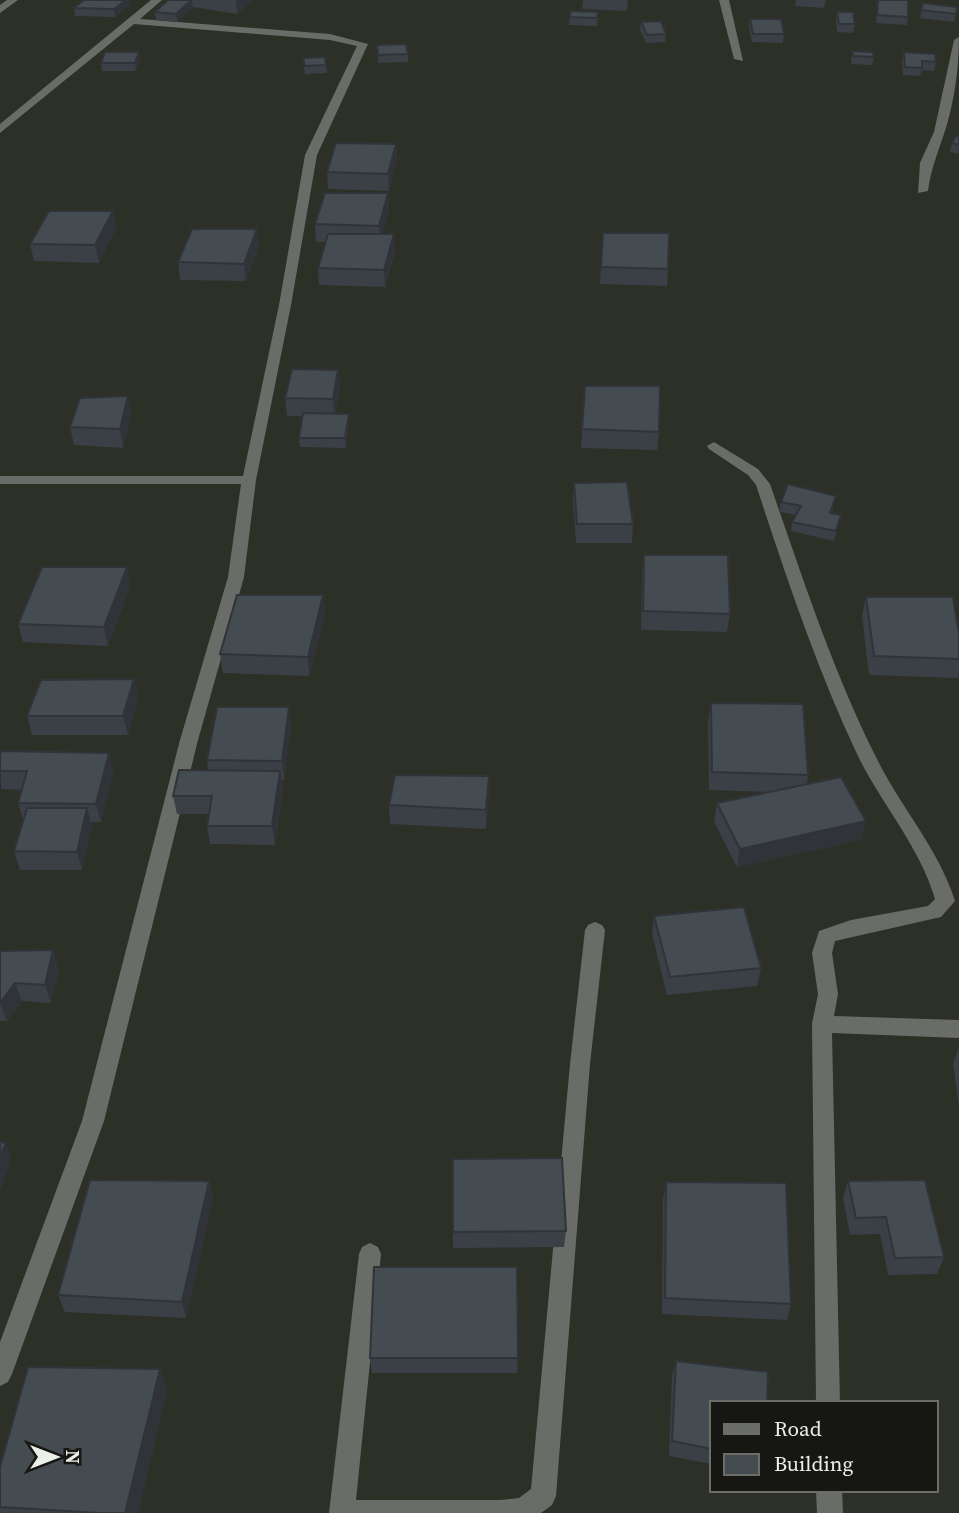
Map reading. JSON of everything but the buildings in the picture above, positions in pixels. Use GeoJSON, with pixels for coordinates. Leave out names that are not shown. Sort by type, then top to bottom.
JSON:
{"type":"FeatureCollection","features":[{"type":"Feature","properties":{"kind":"street"},"geometry":{"type":"LineString","coordinates":[[0,10],[13,0]]}},
{"type":"Feature","properties":{"kind":"street"},"geometry":{"type":"LineString","coordinates":[[0,130],[158,0]]}},
{"type":"Feature","properties":{"kind":"street"},"geometry":{"type":"LineString","coordinates":[[724,0],[739,59]]}},
{"type":"Feature","properties":{"kind":"street"},"geometry":{"type":"LineString","coordinates":[[0,1374],[93,1121],[189,740],[236,577],[249,480],[285,305],[311,155],[363,44],[330,37],[132,21]]}},
{"type":"Feature","properties":{"kind":"street"},"geometry":{"type":"LineString","coordinates":[[922,191],[926,163],[939,132],[959,40]]}},
{"type":"Feature","properties":{"kind":"street"},"geometry":{"type":"LineString","coordinates":[[714,446],[753,472],[763,484],[804,607],[867,759],[940,876],[945,901],[934,912],[851,928],[826,936],[822,953],[828,994],[822,1024],[828,1401]]}},
{"type":"Feature","properties":{"kind":"street"},"geometry":{"type":"LineString","coordinates":[[0,480],[249,480]]}},
{"type":"Feature","properties":{"kind":"street"},"geometry":{"type":"LineString","coordinates":[[370,1254],[342,1513],[500,1513],[524,1510],[543,1496],[580,1064],[595,930]]}},
{"type":"Feature","properties":{"kind":"street"},"geometry":{"type":"LineString","coordinates":[[822,1024],[959,1029]]}},
{"type":"Feature","properties":{"kind":"street"},"geometry":{"type":"LineString","coordinates":[[829,1492],[830,1513]]}}]}
